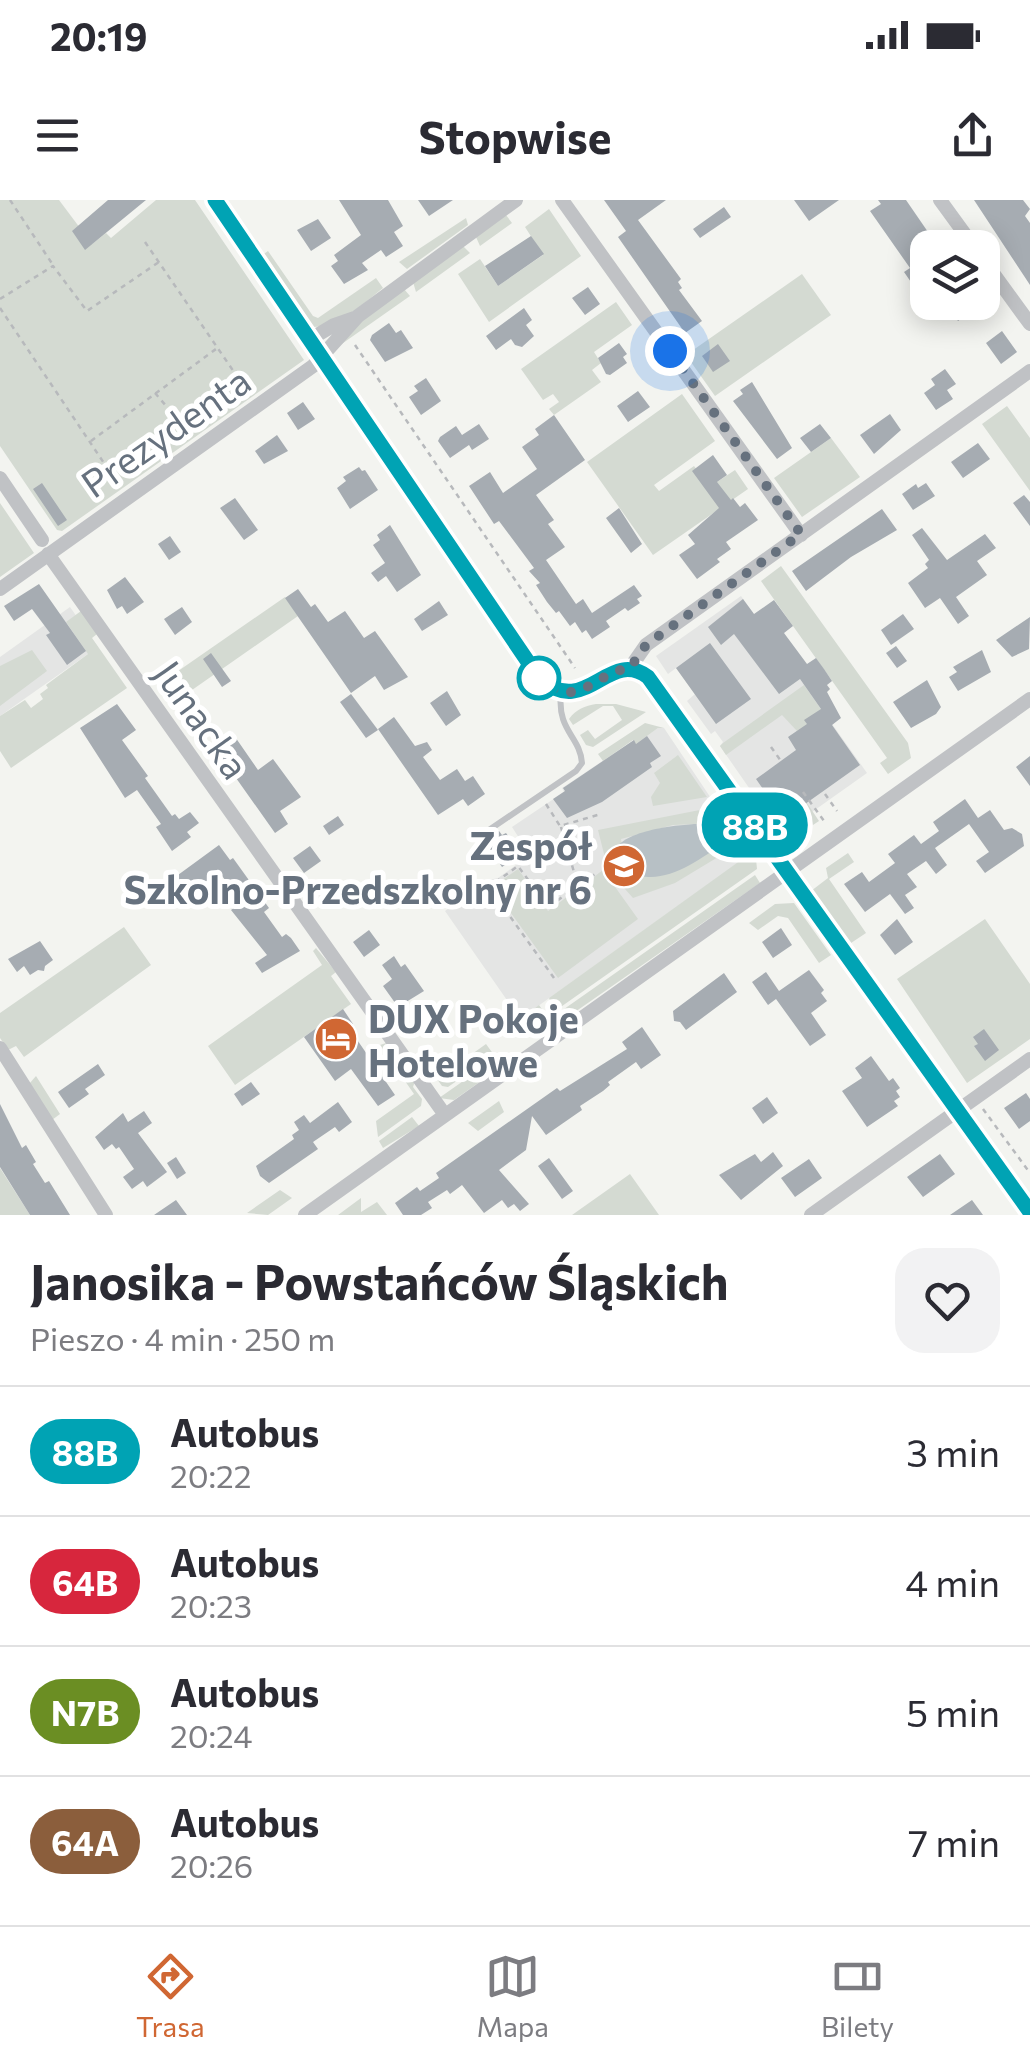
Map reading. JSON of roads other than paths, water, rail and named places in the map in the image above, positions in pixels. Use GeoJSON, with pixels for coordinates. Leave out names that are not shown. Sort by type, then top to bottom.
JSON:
{"type":"FeatureCollection","features":[{"type":"Feature","properties":{"kind":"street"},"geometry":{"type":"LineString","coordinates":[[215,200],[534,672],[561,691],[583,691],[610,674],[630,668],[653,683],[1030,1212]]}},
{"type":"Feature","properties":{"kind":"street","name":"Prezydenta"},"geometry":{"type":"LineString","coordinates":[[309,340],[358,316],[516,200]]}},
{"type":"Feature","properties":{"kind":"street"},"geometry":{"type":"LineString","coordinates":[[562,200],[801,534]]}},
{"type":"Feature","properties":{"kind":"street"},"geometry":{"type":"LineString","coordinates":[[940,200],[962,230]]}},
{"type":"Feature","properties":{"kind":"street"},"geometry":{"type":"LineString","coordinates":[[1000,283],[1030,324]]}},
{"type":"Feature","properties":{"kind":"street","name":"Prezydenta"},"geometry":{"type":"LineString","coordinates":[[0,588],[47,550],[322,358],[358,316]]}},
{"type":"Feature","properties":{"kind":"street"},"geometry":{"type":"LineString","coordinates":[[630,668],[646,645],[1030,371]]}},
{"type":"Feature","properties":{"kind":"street","name":"Junacka"},"geometry":{"type":"LineString","coordinates":[[0,478],[445,1115]]}},
{"type":"Feature","properties":{"kind":"street"},"geometry":{"type":"LineString","coordinates":[[306,1215],[1030,699]]}},
{"type":"Feature","properties":{"kind":"street"},"geometry":{"type":"LineString","coordinates":[[0,1048],[106,1215]]}},
{"type":"Feature","properties":{"kind":"street"},"geometry":{"type":"LineString","coordinates":[[811,1215],[1030,1059]]}},
{"type":"Feature","properties":{"kind":"lane"},"geometry":{"type":"LineString","coordinates":[[486,832],[582,763],[561,720],[561,691]]}},
{"type":"Feature","properties":{"kind":"place","name":"Zespół Szkolno-Przedszkolny nr 6"},"geometry":{"type":"Point","coordinates":[624,866]}},
{"type":"Feature","properties":{"kind":"place","name":"DUX Pokoje Hotelowe"},"geometry":{"type":"Point","coordinates":[336,1039]}}]}
